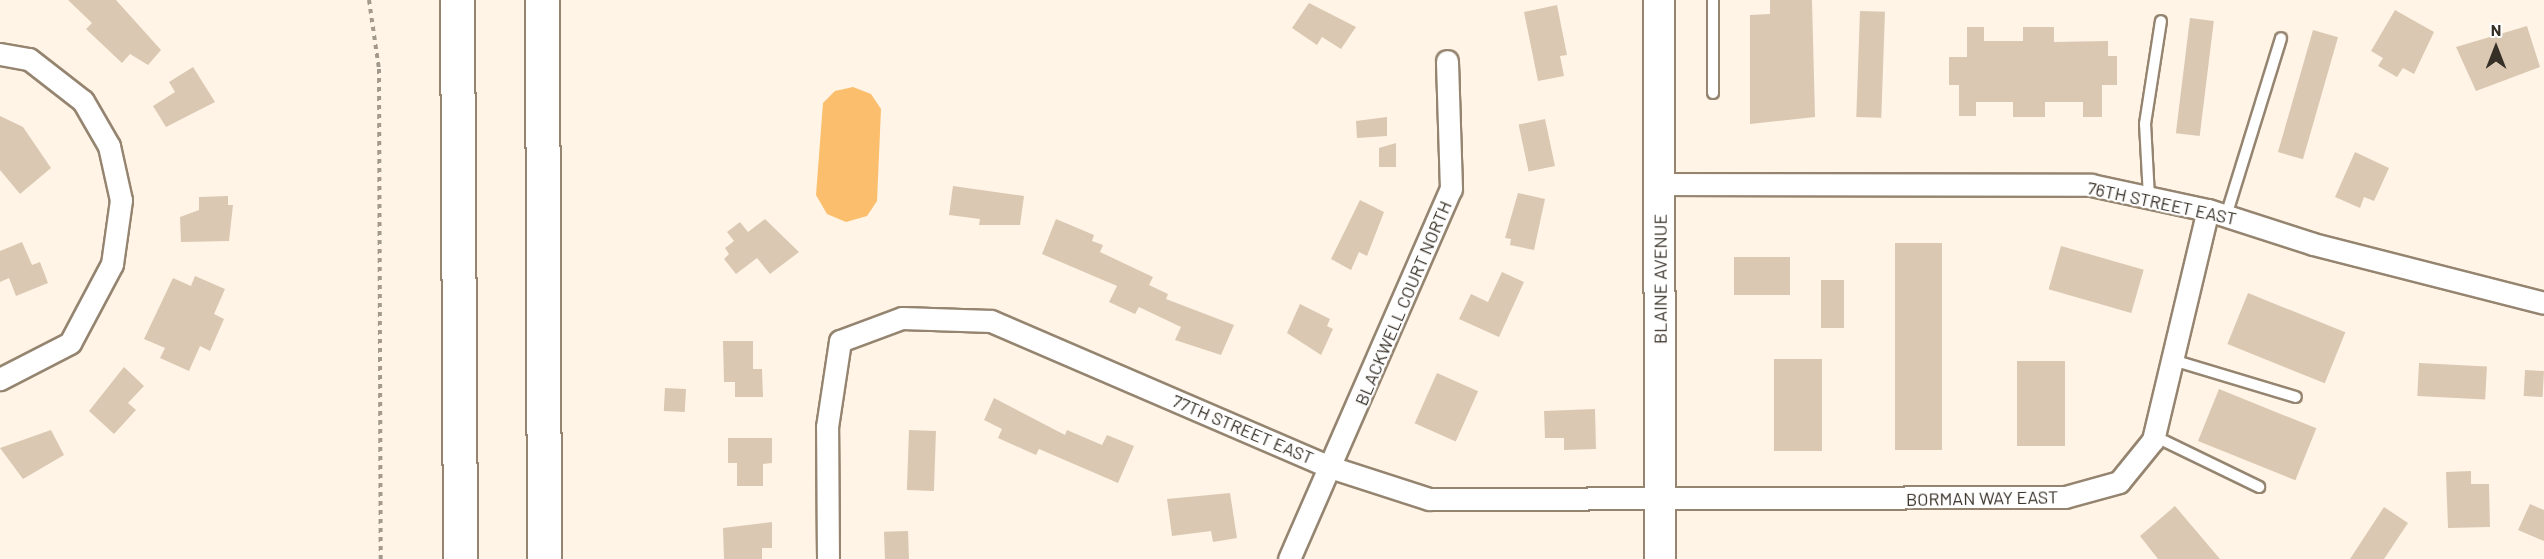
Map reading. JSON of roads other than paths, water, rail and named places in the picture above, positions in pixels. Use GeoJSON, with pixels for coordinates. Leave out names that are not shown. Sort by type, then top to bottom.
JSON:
{"type":"FeatureCollection","features":[{"type":"Feature","properties":{"kind":"highway"},"geometry":{"type":"LineString","coordinates":[[457,0],[460,559]]}},
{"type":"Feature","properties":{"kind":"highway"},"geometry":{"type":"LineString","coordinates":[[542,0],[544,559]]}},
{"type":"Feature","properties":{"kind":"street","name":"BLAINE AVENUE"},"geometry":{"type":"LineString","coordinates":[[1659,0],[1660,559]]}},
{"type":"Feature","properties":{"kind":"street"},"geometry":{"type":"LineString","coordinates":[[0,54],[29,59],[84,101],[109,146],[121,200],[112,264],[70,343],[0,379]]}},
{"type":"Feature","properties":{"kind":"street","name":"BLACKWELL COURT NORTH"},"geometry":{"type":"LineString","coordinates":[[1289,559],[1333,468],[1451,189],[1447,61]]}},
{"type":"Feature","properties":{"kind":"street","name":"76TH STREET EAST"},"geometry":{"type":"LineString","coordinates":[[1660,184],[2091,185],[2217,213],[2313,244],[2544,303]]}},
{"type":"Feature","properties":{"kind":"street","name":"BORMAN WAY EAST"},"geometry":{"type":"LineString","coordinates":[[1659,501],[2065,497],[2120,482],[2154,436],[2217,213]]}},
{"type":"Feature","properties":{"kind":"street","name":"77TH STREET EAST"},"geometry":{"type":"LineString","coordinates":[[828,559],[827,427],[840,341],[902,318],[991,321],[1333,468],[1429,500],[1659,501]]}},
{"type":"Feature","properties":{"kind":"lane"},"geometry":{"type":"LineString","coordinates":[[1713,0],[1713,93]]}},
{"type":"Feature","properties":{"kind":"lane"},"geometry":{"type":"LineString","coordinates":[[2150,197],[2145,124],[2162,21]]}},
{"type":"Feature","properties":{"kind":"lane"},"geometry":{"type":"LineString","coordinates":[[2217,213],[2281,38]]}},
{"type":"Feature","properties":{"kind":"lane"},"geometry":{"type":"LineString","coordinates":[[2176,361],[2296,397]]}},
{"type":"Feature","properties":{"kind":"lane"},"geometry":{"type":"LineString","coordinates":[[2154,436],[2259,487]]}}]}
